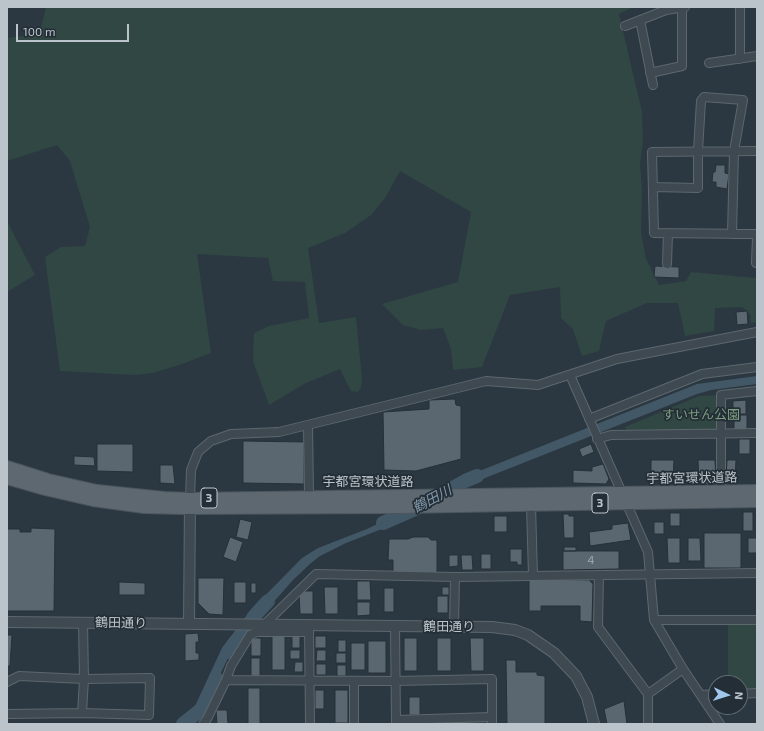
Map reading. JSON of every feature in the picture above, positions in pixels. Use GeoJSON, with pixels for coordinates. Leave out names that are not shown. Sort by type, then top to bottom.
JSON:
{"type":"FeatureCollection","features":[{"type":"Feature","properties":{"kind":"main road","name":"宇都宮環状道路"},"geometry":{"type":"LineString","coordinates":[[7,467],[48,480],[97,491],[164,498],[190,503],[398,507],[531,505],[624,498],[757,491]]}},
{"type":"Feature","properties":{"kind":"main road","name":"宇都宮環状道路"},"geometry":{"type":"LineString","coordinates":[[7,478],[45,490],[94,500],[144,507],[309,496],[464,495],[757,501]]}},
{"type":"Feature","properties":{"kind":"street"},"geometry":{"type":"LineString","coordinates":[[626,26],[666,10],[683,7],[682,66],[650,73]]}},
{"type":"Feature","properties":{"kind":"street"},"geometry":{"type":"LineString","coordinates":[[740,7],[740,59]]}},
{"type":"Feature","properties":{"kind":"street"},"geometry":{"type":"LineString","coordinates":[[640,20],[653,85]]}},
{"type":"Feature","properties":{"kind":"street"},"geometry":{"type":"LineString","coordinates":[[709,63],[757,56]]}},
{"type":"Feature","properties":{"kind":"street"},"geometry":{"type":"LineString","coordinates":[[653,187],[698,188],[698,151],[701,101],[704,98],[743,100],[734,151],[732,234]]}},
{"type":"Feature","properties":{"kind":"street"},"geometry":{"type":"LineString","coordinates":[[756,263],[757,235],[654,233],[652,152],[757,151]]}},
{"type":"Feature","properties":{"kind":"street"},"geometry":{"type":"LineString","coordinates":[[667,264],[668,233]]}},
{"type":"Feature","properties":{"kind":"street"},"geometry":{"type":"LineString","coordinates":[[189,624],[190,470],[198,452],[211,441],[231,434],[279,432],[486,381],[538,385],[617,359],[757,332]]}},
{"type":"Feature","properties":{"kind":"street"},"geometry":{"type":"LineString","coordinates":[[589,419],[702,374],[757,367]]}},
{"type":"Feature","properties":{"kind":"street"},"geometry":{"type":"LineString","coordinates":[[570,375],[648,552],[654,620],[700,695],[720,724]]}},
{"type":"Feature","properties":{"kind":"street"},"geometry":{"type":"LineString","coordinates":[[721,492],[721,395],[757,391]]}},
{"type":"Feature","properties":{"kind":"street"},"geometry":{"type":"LineString","coordinates":[[308,425],[309,496]]}},
{"type":"Feature","properties":{"kind":"street"},"geometry":{"type":"LineString","coordinates":[[597,439],[611,435],[757,433]]}},
{"type":"Feature","properties":{"kind":"street"},"geometry":{"type":"LineString","coordinates":[[531,505],[533,576]]}},
{"type":"Feature","properties":{"kind":"street"},"geometry":{"type":"LineString","coordinates":[[259,625],[316,574],[455,577],[757,573]]}},
{"type":"Feature","properties":{"kind":"street"},"geometry":{"type":"LineString","coordinates":[[599,575],[598,627],[648,694],[648,724]]}},
{"type":"Feature","properties":{"kind":"street"},"geometry":{"type":"LineString","coordinates":[[454,627],[455,577]]}},
{"type":"Feature","properties":{"kind":"street"},"geometry":{"type":"LineString","coordinates":[[654,620],[757,620]]}},
{"type":"Feature","properties":{"kind":"street","name":"鶴田通り"},"geometry":{"type":"LineString","coordinates":[[7,622],[235,624],[309,629],[395,626],[492,627],[515,630],[528,635],[548,648],[576,676],[587,696],[594,724]]}},
{"type":"Feature","properties":{"kind":"street"},"geometry":{"type":"LineString","coordinates":[[82,713],[84,679],[83,622]]}},
{"type":"Feature","properties":{"kind":"street"},"geometry":{"type":"LineString","coordinates":[[226,680],[395,681],[492,679],[492,721],[396,722],[395,681],[395,626]]}},
{"type":"Feature","properties":{"kind":"street"},"geometry":{"type":"LineString","coordinates":[[203,724],[226,680],[234,660],[250,635],[258,632],[309,629],[310,724]]}},
{"type":"Feature","properties":{"kind":"street"},"geometry":{"type":"LineString","coordinates":[[648,694],[684,668]]}},
{"type":"Feature","properties":{"kind":"street"},"geometry":{"type":"LineString","coordinates":[[7,682],[20,676],[84,679],[150,678],[149,715],[82,713],[7,714]]}},
{"type":"Feature","properties":{"kind":"street"},"geometry":{"type":"LineString","coordinates":[[354,681],[354,724]]}},
{"type":"Feature","properties":{"kind":"street"},"geometry":{"type":"LineString","coordinates":[[700,695],[708,694]]}},
{"type":"Feature","properties":{"kind":"green space"},"geometry":{"type":"Polygon","coordinates":[[[46,7],[633,7],[619,14],[642,112],[643,141],[640,164],[642,190],[641,233],[646,259],[659,285],[686,281],[691,272],[757,278],[757,322],[751,323],[750,314],[742,307],[715,308],[714,331],[685,336],[678,303],[647,303],[606,321],[599,351],[582,356],[573,329],[561,318],[560,287],[510,295],[482,367],[453,370],[451,349],[443,328],[421,330],[403,325],[382,304],[458,282],[471,212],[400,171],[385,198],[371,215],[345,233],[308,248],[319,323],[356,317],[362,379],[361,388],[358,392],[351,391],[340,369],[304,384],[269,405],[253,361],[254,333],[269,326],[309,318],[305,282],[273,281],[268,258],[197,254],[211,353],[153,373],[134,375],[60,371],[45,257],[61,247],[85,246],[90,227],[70,161],[57,145],[7,161],[7,38],[41,34],[41,27],[46,7]]]}},
{"type":"Feature","properties":{"kind":"green space"},"geometry":{"type":"Polygon","coordinates":[[[7,221],[35,275],[7,292],[7,221]]]}},
{"type":"Feature","properties":{"kind":"green space","name":"すいせん公園"},"geometry":{"type":"Polygon","coordinates":[[[721,395],[720,433],[628,434],[625,427],[699,396],[721,395]]]}},
{"type":"Feature","properties":{"kind":"green space"},"geometry":{"type":"Polygon","coordinates":[[[728,624],[757,624],[757,690],[748,691],[748,675],[728,675],[728,624]]]}},
{"type":"Feature","properties":{"kind":"water"},"geometry":{"type":"Polygon","coordinates":[[[757,376],[757,384],[711,390],[697,394],[470,484],[454,484],[472,474],[697,384],[757,376]]]}},
{"type":"Feature","properties":{"kind":"water"},"geometry":{"type":"Polygon","coordinates":[[[394,516],[415,516],[346,543],[320,556],[293,580],[262,615],[247,614],[302,558],[318,548],[367,529],[394,516]]]}},
{"type":"Feature","properties":{"kind":"water"},"geometry":{"type":"Polygon","coordinates":[[[231,636],[241,637],[233,648],[199,717],[193,724],[184,724],[195,706],[222,648],[231,636]]]}},
{"type":"Feature","properties":{"kind":"building"},"geometry":{"type":"Polygon","coordinates":[[[716,165],[725,165],[725,173],[729,174],[727,189],[716,187],[716,182],[712,182],[713,172],[715,172],[716,165]]]}},
{"type":"Feature","properties":{"kind":"building"},"geometry":{"type":"Polygon","coordinates":[[[655,266],[679,267],[679,278],[654,277],[655,266]]]}},
{"type":"Feature","properties":{"kind":"building"},"geometry":{"type":"Polygon","coordinates":[[[747,311],[748,324],[737,325],[736,312],[747,311]]]}},
{"type":"Feature","properties":{"kind":"building"},"geometry":{"type":"Polygon","coordinates":[[[455,399],[456,405],[461,406],[461,459],[416,471],[384,470],[383,412],[429,409],[429,400],[455,399]]]}},
{"type":"Feature","properties":{"kind":"building"},"geometry":{"type":"Polygon","coordinates":[[[746,400],[746,414],[733,414],[733,401],[746,400]]]}},
{"type":"Feature","properties":{"kind":"building"},"geometry":{"type":"Polygon","coordinates":[[[734,415],[747,415],[747,430],[734,430],[734,415]]]}},
{"type":"Feature","properties":{"kind":"building"},"geometry":{"type":"Polygon","coordinates":[[[739,439],[750,439],[750,454],[739,454],[739,439]]]}},
{"type":"Feature","properties":{"kind":"building"},"geometry":{"type":"Polygon","coordinates":[[[243,441],[304,442],[304,484],[243,483],[243,441]]]}},
{"type":"Feature","properties":{"kind":"building"},"geometry":{"type":"Polygon","coordinates":[[[97,444],[133,444],[133,472],[97,471],[97,444]]]}},
{"type":"Feature","properties":{"kind":"building"},"geometry":{"type":"Polygon","coordinates":[[[591,444],[594,452],[582,457],[579,449],[591,444]]]}},
{"type":"Feature","properties":{"kind":"building"},"geometry":{"type":"Polygon","coordinates":[[[74,456],[94,457],[95,466],[74,465],[74,456]]]}},
{"type":"Feature","properties":{"kind":"building"},"geometry":{"type":"Polygon","coordinates":[[[651,460],[674,460],[673,480],[651,480],[651,460]]]}},
{"type":"Feature","properties":{"kind":"building"},"geometry":{"type":"Polygon","coordinates":[[[698,460],[715,460],[716,480],[712,484],[699,484],[698,460]]]}},
{"type":"Feature","properties":{"kind":"building"},"geometry":{"type":"Polygon","coordinates":[[[727,460],[736,460],[735,482],[729,482],[726,478],[727,460]]]}},
{"type":"Feature","properties":{"kind":"building"},"geometry":{"type":"Polygon","coordinates":[[[603,464],[609,479],[606,484],[573,483],[573,470],[592,471],[592,467],[603,464]]]}},
{"type":"Feature","properties":{"kind":"building"},"geometry":{"type":"Polygon","coordinates":[[[160,465],[173,465],[175,484],[160,483],[160,465]]]}},
{"type":"Feature","properties":{"kind":"building"},"geometry":{"type":"Polygon","coordinates":[[[743,512],[753,512],[753,531],[743,531],[743,512]]]}},
{"type":"Feature","properties":{"kind":"building"},"geometry":{"type":"Polygon","coordinates":[[[670,513],[680,513],[680,526],[670,526],[670,513]]]}},
{"type":"Feature","properties":{"kind":"building"},"geometry":{"type":"Polygon","coordinates":[[[563,514],[574,516],[574,538],[564,538],[563,514]]]}},
{"type":"Feature","properties":{"kind":"building"},"geometry":{"type":"Polygon","coordinates":[[[494,516],[507,516],[507,532],[494,532],[494,516]]]}},
{"type":"Feature","properties":{"kind":"building"},"geometry":{"type":"Polygon","coordinates":[[[240,519],[252,522],[248,540],[236,537],[240,519]]]}},
{"type":"Feature","properties":{"kind":"building"},"geometry":{"type":"Polygon","coordinates":[[[654,522],[664,522],[664,534],[654,534],[654,522]]]}},
{"type":"Feature","properties":{"kind":"building"},"geometry":{"type":"Polygon","coordinates":[[[628,523],[631,540],[590,546],[589,532],[612,529],[612,525],[628,523]]]}},
{"type":"Feature","properties":{"kind":"building"},"geometry":{"type":"Polygon","coordinates":[[[31,528],[55,529],[54,611],[7,611],[7,529],[20,529],[20,532],[31,532],[31,528]]]}},
{"type":"Feature","properties":{"kind":"building"},"geometry":{"type":"Polygon","coordinates":[[[704,533],[741,533],[741,568],[704,568],[704,533]]]}},
{"type":"Feature","properties":{"kind":"building"},"geometry":{"type":"Polygon","coordinates":[[[230,537],[243,542],[236,562],[223,557],[230,537]]]}},
{"type":"Feature","properties":{"kind":"building"},"geometry":{"type":"Polygon","coordinates":[[[413,537],[428,537],[431,540],[437,540],[437,574],[393,573],[393,560],[388,560],[389,539],[408,539],[413,537]]]}},
{"type":"Feature","properties":{"kind":"building"},"geometry":{"type":"Polygon","coordinates":[[[667,538],[680,538],[680,563],[668,563],[667,538]]]}},
{"type":"Feature","properties":{"kind":"building"},"geometry":{"type":"Polygon","coordinates":[[[688,538],[700,538],[701,561],[688,561],[688,538]]]}},
{"type":"Feature","properties":{"kind":"building"},"geometry":{"type":"Polygon","coordinates":[[[748,538],[757,538],[757,553],[748,553],[748,538]]]}},
{"type":"Feature","properties":{"kind":"building"},"geometry":{"type":"Polygon","coordinates":[[[564,547],[576,547],[576,551],[564,551],[564,547]]]}},
{"type":"Feature","properties":{"kind":"building"},"geometry":{"type":"Polygon","coordinates":[[[510,549],[522,549],[522,565],[517,565],[517,562],[510,562],[510,549]]]}},
{"type":"Feature","properties":{"kind":"building"},"geometry":{"type":"Polygon","coordinates":[[[563,551],[619,551],[619,569],[563,570],[563,551]]]}},
{"type":"Feature","properties":{"kind":"building"},"geometry":{"type":"Polygon","coordinates":[[[481,554],[491,554],[491,569],[481,569],[481,554]]]}},
{"type":"Feature","properties":{"kind":"building"},"geometry":{"type":"Polygon","coordinates":[[[449,555],[458,555],[458,566],[449,567],[449,555]]]}},
{"type":"Feature","properties":{"kind":"building"},"geometry":{"type":"Polygon","coordinates":[[[461,555],[472,555],[473,570],[462,570],[461,555]]]}},
{"type":"Feature","properties":{"kind":"building"},"geometry":{"type":"Polygon","coordinates":[[[198,578],[224,578],[223,615],[209,614],[198,603],[198,578]]]}},
{"type":"Feature","properties":{"kind":"building"},"geometry":{"type":"Polygon","coordinates":[[[529,579],[589,580],[593,584],[592,622],[580,621],[580,606],[541,606],[541,611],[529,611],[529,579]]]}},
{"type":"Feature","properties":{"kind":"building"},"geometry":{"type":"Polygon","coordinates":[[[357,581],[370,581],[371,600],[357,600],[357,581]]]}},
{"type":"Feature","properties":{"kind":"building"},"geometry":{"type":"Polygon","coordinates":[[[119,582],[145,583],[145,595],[119,595],[119,582]]]}},
{"type":"Feature","properties":{"kind":"building"},"geometry":{"type":"Polygon","coordinates":[[[234,582],[246,582],[246,603],[234,603],[234,582]]]}},
{"type":"Feature","properties":{"kind":"building"},"geometry":{"type":"Polygon","coordinates":[[[251,583],[256,583],[256,593],[251,593],[251,583]]]}},
{"type":"Feature","properties":{"kind":"building"},"geometry":{"type":"Polygon","coordinates":[[[324,587],[338,587],[338,614],[325,614],[324,587]]]}},
{"type":"Feature","properties":{"kind":"building"},"geometry":{"type":"Polygon","coordinates":[[[442,587],[449,587],[449,595],[442,595],[442,587]]]}},
{"type":"Feature","properties":{"kind":"building"},"geometry":{"type":"Polygon","coordinates":[[[384,588],[394,588],[394,612],[384,612],[384,588]]]}},
{"type":"Feature","properties":{"kind":"building"},"geometry":{"type":"Polygon","coordinates":[[[299,591],[313,591],[313,614],[300,614],[299,591]]]}},
{"type":"Feature","properties":{"kind":"building"},"geometry":{"type":"Polygon","coordinates":[[[437,596],[448,596],[448,613],[437,613],[437,596]]]}},
{"type":"Feature","properties":{"kind":"building"},"geometry":{"type":"Polygon","coordinates":[[[357,602],[370,602],[370,615],[357,616],[357,602]]]}},
{"type":"Feature","properties":{"kind":"building"},"geometry":{"type":"Polygon","coordinates":[[[198,633],[199,642],[196,642],[196,653],[199,653],[199,660],[185,661],[185,634],[198,633]]]}},
{"type":"Feature","properties":{"kind":"building"},"geometry":{"type":"Polygon","coordinates":[[[7,635],[12,635],[10,666],[7,666],[7,635]]]}},
{"type":"Feature","properties":{"kind":"building"},"geometry":{"type":"Polygon","coordinates":[[[272,636],[285,636],[285,670],[272,670],[272,636]]]}},
{"type":"Feature","properties":{"kind":"building"},"geometry":{"type":"Polygon","coordinates":[[[292,636],[300,636],[300,648],[292,648],[292,636]]]}},
{"type":"Feature","properties":{"kind":"building"},"geometry":{"type":"Polygon","coordinates":[[[315,636],[326,636],[326,648],[315,648],[315,636]]]}},
{"type":"Feature","properties":{"kind":"building"},"geometry":{"type":"Polygon","coordinates":[[[251,638],[261,638],[261,656],[251,656],[251,638]]]}},
{"type":"Feature","properties":{"kind":"building"},"geometry":{"type":"Polygon","coordinates":[[[404,638],[417,638],[417,671],[404,671],[404,638]]]}},
{"type":"Feature","properties":{"kind":"building"},"geometry":{"type":"Polygon","coordinates":[[[437,638],[451,638],[451,671],[437,671],[437,638]]]}},
{"type":"Feature","properties":{"kind":"building"},"geometry":{"type":"Polygon","coordinates":[[[470,638],[484,638],[484,671],[471,671],[470,638]]]}},
{"type":"Feature","properties":{"kind":"building"},"geometry":{"type":"Polygon","coordinates":[[[338,640],[346,640],[346,652],[338,652],[338,640]]]}},
{"type":"Feature","properties":{"kind":"building"},"geometry":{"type":"Polygon","coordinates":[[[368,641],[386,641],[386,673],[368,673],[368,641]]]}},
{"type":"Feature","properties":{"kind":"building"},"geometry":{"type":"Polygon","coordinates":[[[351,643],[365,643],[365,670],[351,670],[351,643]]]}},
{"type":"Feature","properties":{"kind":"building"},"geometry":{"type":"Polygon","coordinates":[[[290,650],[300,650],[300,659],[290,659],[290,650]]]}},
{"type":"Feature","properties":{"kind":"building"},"geometry":{"type":"Polygon","coordinates":[[[317,650],[326,650],[326,661],[316,661],[317,650]]]}},
{"type":"Feature","properties":{"kind":"building"},"geometry":{"type":"Polygon","coordinates":[[[336,653],[346,653],[346,663],[336,663],[336,653]]]}},
{"type":"Feature","properties":{"kind":"building"},"geometry":{"type":"Polygon","coordinates":[[[251,658],[260,658],[260,676],[251,676],[251,658]]]}},
{"type":"Feature","properties":{"kind":"building"},"geometry":{"type":"Polygon","coordinates":[[[506,660],[516,660],[516,672],[537,672],[537,675],[545,676],[545,724],[507,724],[506,660]]]}},
{"type":"Feature","properties":{"kind":"building"},"geometry":{"type":"Polygon","coordinates":[[[295,662],[303,662],[303,672],[294,672],[295,662]]]}},
{"type":"Feature","properties":{"kind":"building"},"geometry":{"type":"Polygon","coordinates":[[[316,664],[326,664],[326,675],[316,675],[316,664]]]}},
{"type":"Feature","properties":{"kind":"building"},"geometry":{"type":"Polygon","coordinates":[[[337,665],[346,665],[346,676],[337,676],[337,665]]]}},
{"type":"Feature","properties":{"kind":"building"},"geometry":{"type":"Polygon","coordinates":[[[248,688],[260,688],[260,724],[248,724],[248,688]]]}},
{"type":"Feature","properties":{"kind":"building"},"geometry":{"type":"Polygon","coordinates":[[[315,690],[324,690],[324,709],[315,709],[315,690]]]}},
{"type":"Feature","properties":{"kind":"building"},"geometry":{"type":"Polygon","coordinates":[[[335,690],[348,690],[348,723],[335,723],[335,690]]]}},
{"type":"Feature","properties":{"kind":"building"},"geometry":{"type":"Polygon","coordinates":[[[409,697],[420,697],[420,715],[409,715],[409,697]]]}},
{"type":"Feature","properties":{"kind":"building"},"geometry":{"type":"Polygon","coordinates":[[[624,701],[627,724],[607,724],[604,709],[624,701]]]}},
{"type":"Feature","properties":{"kind":"building"},"geometry":{"type":"Polygon","coordinates":[[[216,710],[227,710],[228,724],[217,724],[216,710]]]}},
{"type":"Feature","properties":{"kind":"waterway","name":"鶴田川"},"geometry":{"type":"LineString","coordinates":[[383,523],[417,508],[465,481],[477,476]]}},
{"type":"Feature","properties":{"kind":"waterway","name":"鶴田川"},"geometry":{"type":"LineString","coordinates":[[228,652],[257,613],[268,601]]}},
{"type":"Feature","properties":{"kind":"waterway","name":"鶴田川"},"geometry":{"type":"LineString","coordinates":[[183,724],[203,708],[210,699],[216,678]]}}]}
